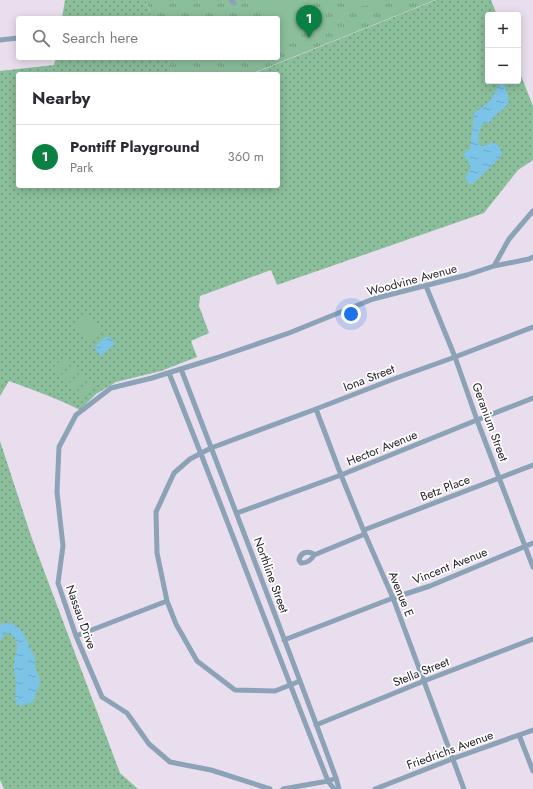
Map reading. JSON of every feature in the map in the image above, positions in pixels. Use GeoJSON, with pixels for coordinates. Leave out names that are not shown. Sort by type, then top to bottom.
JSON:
{"type":"FeatureCollection","features":[{"type":"Feature","properties":{"kind":"street"},"geometry":{"type":"LineString","coordinates":[[0,40],[16,38]]}},
{"type":"Feature","properties":{"kind":"street"},"geometry":{"type":"LineString","coordinates":[[494,266],[509,239],[533,211]]}},
{"type":"Feature","properties":{"kind":"street","name":"Woodvine Avenue"},"geometry":{"type":"LineString","coordinates":[[181,369],[289,333],[373,299],[533,257]]}},
{"type":"Feature","properties":{"kind":"street","name":"Geranium Street"},"geometry":{"type":"LineString","coordinates":[[426,286],[455,357],[477,420],[533,567]]}},
{"type":"Feature","properties":{"kind":"street","name":"Iona Street"},"geometry":{"type":"LineString","coordinates":[[300,681],[275,691],[235,690],[197,661],[176,624],[167,601],[157,553],[156,512],[174,473],[190,459],[212,448],[533,327]]}},
{"type":"Feature","properties":{"kind":"street","name":"Nassau Drive"},"geometry":{"type":"LineString","coordinates":[[181,369],[111,388],[76,415],[59,448],[57,492],[63,546],[58,583],[76,636],[102,697],[127,713],[149,744],[170,762],[211,770],[270,789]]}},
{"type":"Feature","properties":{"kind":"street","name":"Northline Street"},"geometry":{"type":"LineString","coordinates":[[181,369],[263,581],[339,789]]}},
{"type":"Feature","properties":{"kind":"street","name":"Northline Street"},"geometry":{"type":"LineString","coordinates":[[169,373],[328,781],[334,789]]}},
{"type":"Feature","properties":{"kind":"street","name":"Hector Avenue"},"geometry":{"type":"LineString","coordinates":[[237,513],[341,475],[533,398]]}},
{"type":"Feature","properties":{"kind":"street","name":"Avenue E"},"geometry":{"type":"LineString","coordinates":[[316,409],[364,532],[393,598],[464,789]]}},
{"type":"Feature","properties":{"kind":"street","name":"Betz Place"},"geometry":{"type":"LineString","coordinates":[[314,555],[364,532],[533,465]]}},
{"type":"Feature","properties":{"kind":"street","name":"Vincent Avenue"},"geometry":{"type":"LineString","coordinates":[[284,640],[393,598],[430,586],[533,543]]}},
{"type":"Feature","properties":{"kind":"street"},"geometry":{"type":"LineString","coordinates":[[76,636],[167,601]]}},
{"type":"Feature","properties":{"kind":"street","name":"Stella Street"},"geometry":{"type":"LineString","coordinates":[[316,725],[533,639]]}},
{"type":"Feature","properties":{"kind":"street","name":"Friedrichs Avenue"},"geometry":{"type":"LineString","coordinates":[[375,789],[533,730]]}},
{"type":"Feature","properties":{"kind":"street"},"geometry":{"type":"LineString","coordinates":[[519,735],[533,771]]}},
{"type":"Feature","properties":{"kind":"street"},"geometry":{"type":"LineString","coordinates":[[283,789],[328,781],[336,778]]}},
{"type":"Feature","properties":{"kind":"green space"},"geometry":{"type":"Polygon","coordinates":[[[65,0],[146,0],[151,16],[62,16],[65,0]]]}},
{"type":"Feature","properties":{"kind":"green space"},"geometry":{"type":"Polygon","coordinates":[[[146,0],[435,0],[256,72],[172,72],[168,60],[280,60],[280,16],[151,16],[146,0]]]}},
{"type":"Feature","properties":{"kind":"green space"},"geometry":{"type":"Polygon","coordinates":[[[256,0],[304,0],[313,9],[320,26],[280,37],[280,16],[260,16],[256,0]]]}},
{"type":"Feature","properties":{"kind":"green space"},"geometry":{"type":"Polygon","coordinates":[[[340,0],[379,0],[378,4],[354,6],[340,0]]]}},
{"type":"Feature","properties":{"kind":"green space"},"geometry":{"type":"Polygon","coordinates":[[[436,0],[491,0],[496,12],[485,12],[485,84],[521,84],[521,76],[533,106],[533,160],[518,170],[484,213],[277,285],[271,270],[200,296],[199,306],[209,333],[191,341],[197,357],[161,371],[116,382],[96,394],[80,410],[54,398],[9,381],[0,396],[0,71],[54,65],[55,60],[168,60],[172,72],[16,72],[16,188],[280,188],[280,72],[257,72],[436,0]]]}},
{"type":"Feature","properties":{"kind":"green space"},"geometry":{"type":"Polygon","coordinates":[[[88,314],[94,321],[80,333],[74,326],[88,314]]]}},
{"type":"Feature","properties":{"kind":"green space"},"geometry":{"type":"Polygon","coordinates":[[[95,323],[101,329],[87,342],[82,335],[95,323]]]}},
{"type":"Feature","properties":{"kind":"green space"},"geometry":{"type":"Polygon","coordinates":[[[66,355],[72,362],[58,374],[52,368],[66,355]]]}},
{"type":"Feature","properties":{"kind":"green space"},"geometry":{"type":"Polygon","coordinates":[[[73,364],[79,370],[66,383],[60,376],[73,364]]]}},
{"type":"Feature","properties":{"kind":"green space"},"geometry":{"type":"Polygon","coordinates":[[[81,372],[87,378],[74,391],[68,384],[81,372]]]}},
{"type":"Feature","properties":{"kind":"green space"},"geometry":{"type":"Polygon","coordinates":[[[89,380],[95,386],[82,399],[76,393],[89,380]]]}},
{"type":"Feature","properties":{"kind":"green space"},"geometry":{"type":"Polygon","coordinates":[[[0,441],[31,536],[120,773],[138,789],[4,789],[0,780],[0,441]]]}},
{"type":"Feature","properties":{"kind":"water"},"geometry":{"type":"Polygon","coordinates":[[[499,84],[504,84],[507,91],[507,105],[494,116],[490,122],[482,124],[478,141],[481,146],[485,146],[490,143],[498,145],[501,149],[501,157],[475,182],[469,184],[465,178],[470,171],[470,166],[464,155],[465,151],[469,150],[470,148],[474,113],[490,101],[499,84]]]}},
{"type":"Feature","properties":{"kind":"water"},"geometry":{"type":"Polygon","coordinates":[[[108,335],[115,344],[103,354],[102,357],[94,347],[108,335]]]}},
{"type":"Feature","properties":{"kind":"water"},"geometry":{"type":"Polygon","coordinates":[[[5,623],[17,626],[23,632],[35,658],[35,667],[40,680],[34,702],[20,706],[17,704],[15,698],[16,686],[14,666],[17,643],[13,636],[8,632],[0,641],[0,625],[5,623]]]}},
{"type":"Feature","properties":{"kind":"place","name":"Pontiff Playground"},"geometry":{"type":"Point","coordinates":[309,38]}}]}
